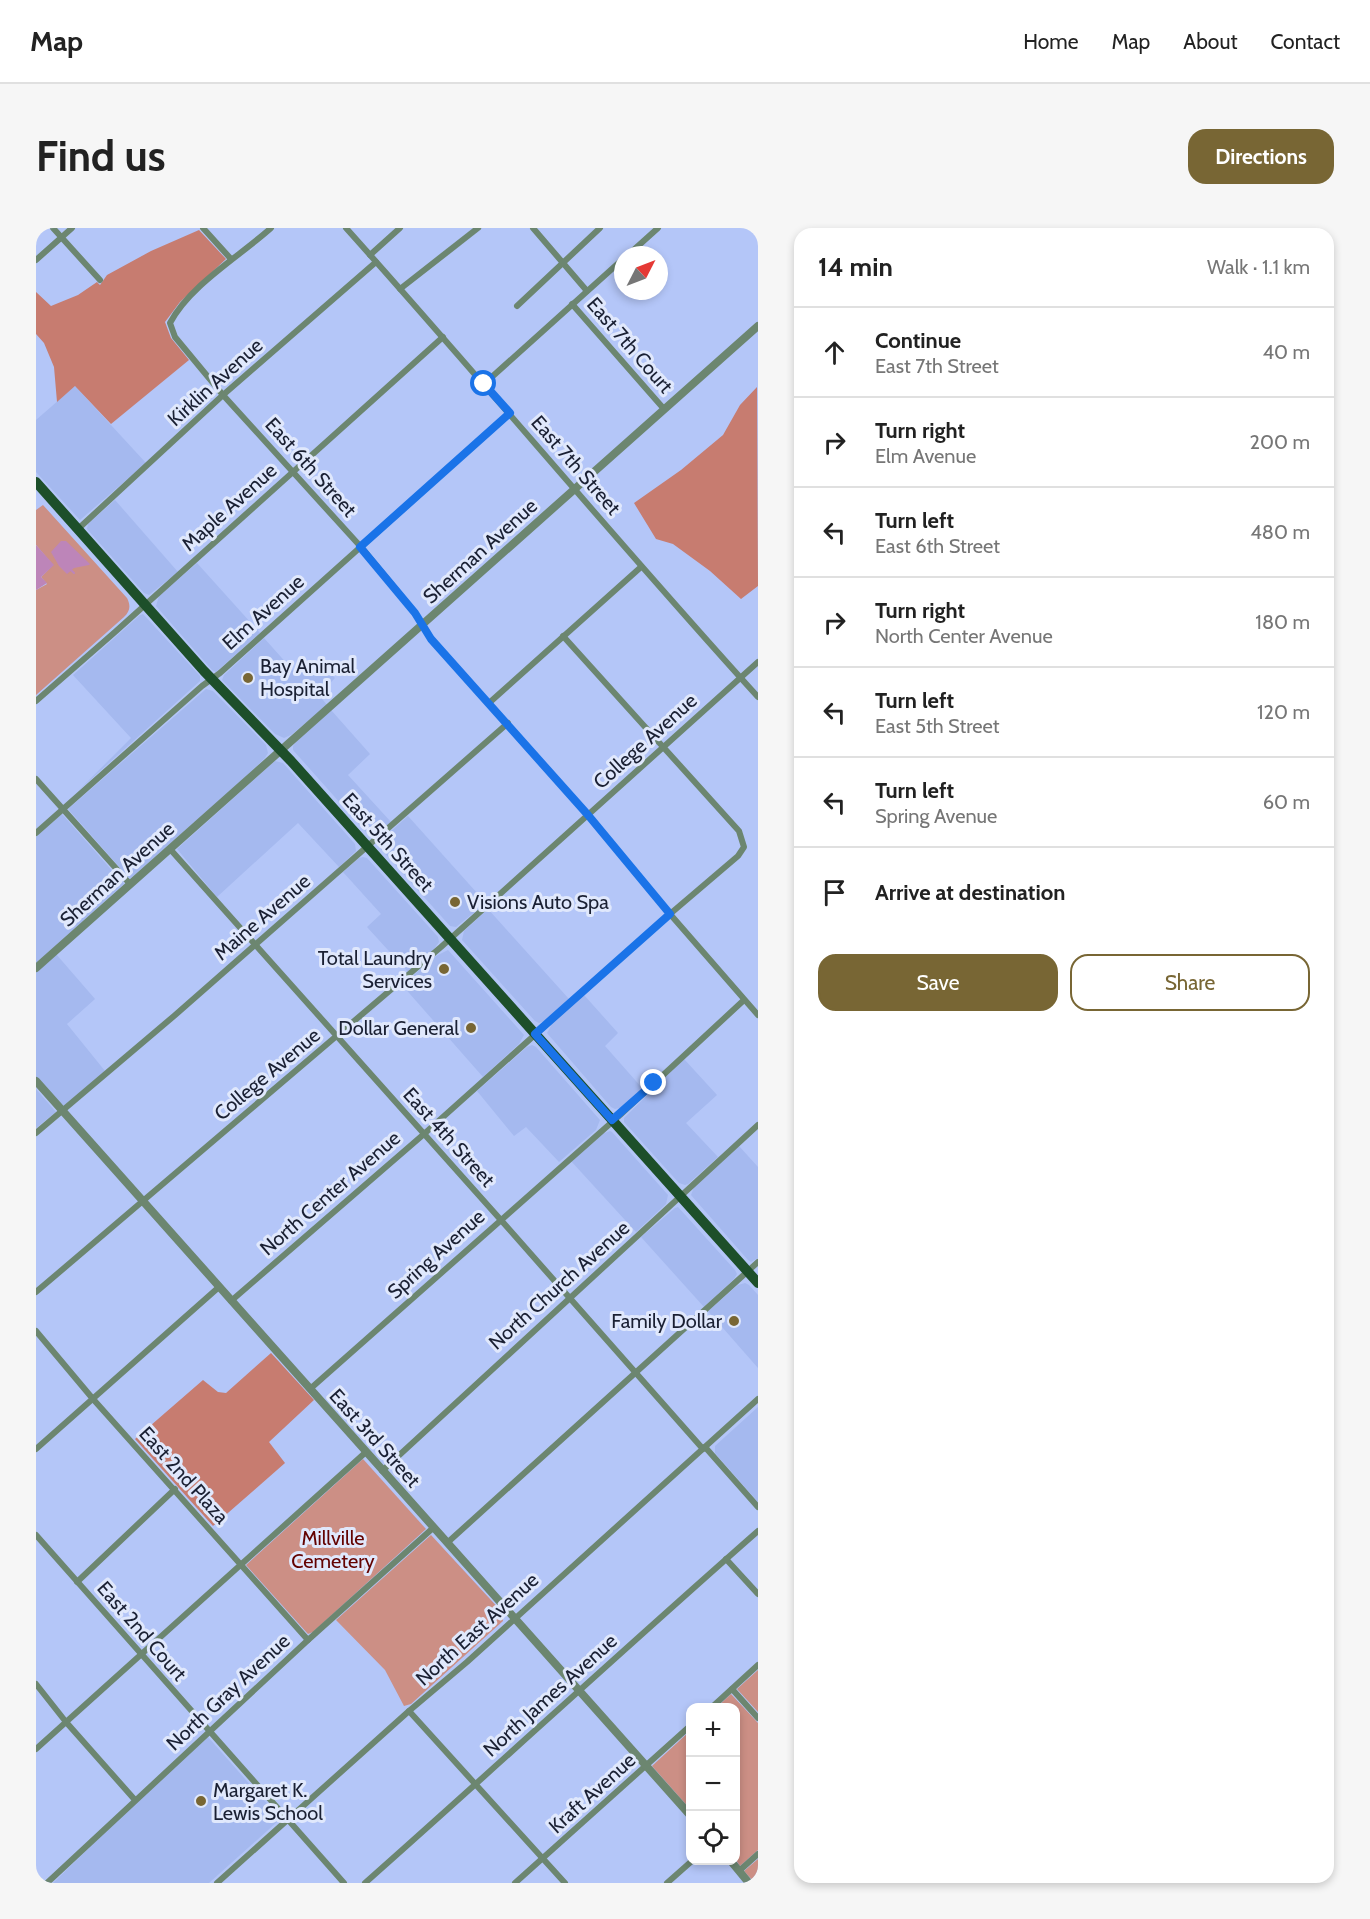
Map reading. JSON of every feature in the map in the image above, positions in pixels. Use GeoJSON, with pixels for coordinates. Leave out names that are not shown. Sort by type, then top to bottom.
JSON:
{"type":"FeatureCollection","features":[{"type":"Feature","properties":{"kind":"main road","name":"East 5th Street"},"geometry":{"type":"LineString","coordinates":[[36,482],[212,679],[281,750],[368,846],[758,1283]]}},
{"type":"Feature","properties":{"kind":"street"},"geometry":{"type":"LineString","coordinates":[[53,228],[100,280]]}},
{"type":"Feature","properties":{"kind":"street"},"geometry":{"type":"LineString","coordinates":[[36,260],[72,228]]}},
{"type":"Feature","properties":{"kind":"street"},"geometry":{"type":"LineString","coordinates":[[203,228],[231,259],[271,228]]}},
{"type":"Feature","properties":{"kind":"street","name":"East 7th Street"},"geometry":{"type":"LineString","coordinates":[[346,228],[510,413],[641,567],[758,697]]}},
{"type":"Feature","properties":{"kind":"street"},"geometry":{"type":"LineString","coordinates":[[370,255],[400,228]]}},
{"type":"Feature","properties":{"kind":"street"},"geometry":{"type":"LineString","coordinates":[[400,289],[478,228]]}},
{"type":"Feature","properties":{"kind":"street"},"geometry":{"type":"LineString","coordinates":[[533,228],[587,291]]}},
{"type":"Feature","properties":{"kind":"street"},"geometry":{"type":"LineString","coordinates":[[516,306],[600,228]]}},
{"type":"Feature","properties":{"kind":"street"},"geometry":{"type":"LineString","coordinates":[[637,246],[658,228]]}},
{"type":"Feature","properties":{"kind":"street","name":"East 6th Street"},"geometry":{"type":"LineString","coordinates":[[231,259],[182,305],[170,323],[175,337],[223,395],[360,547],[415,613],[431,639],[508,723],[758,1015]]}},
{"type":"Feature","properties":{"kind":"street","name":"Kirklin Avenue"},"geometry":{"type":"LineString","coordinates":[[78,529],[223,395],[376,262]]}},
{"type":"Feature","properties":{"kind":"street"},"geometry":{"type":"LineString","coordinates":[[484,384],[614,267]]}},
{"type":"Feature","properties":{"kind":"street","name":"East 7th Court"},"geometry":{"type":"LineString","coordinates":[[572,304],[664,409]]}},
{"type":"Feature","properties":{"kind":"street","name":"Sherman Avenue"},"geometry":{"type":"LineString","coordinates":[[36,968],[758,326]]}},
{"type":"Feature","properties":{"kind":"street","name":"Maple Avenue"},"geometry":{"type":"LineString","coordinates":[[36,701],[443,337]]}},
{"type":"Feature","properties":{"kind":"street","name":"Elm Avenue"},"geometry":{"type":"LineString","coordinates":[[36,832],[212,679],[510,413]]}},
{"type":"Feature","properties":{"kind":"street"},"geometry":{"type":"LineString","coordinates":[[489,703],[641,567]]}},
{"type":"Feature","properties":{"kind":"street"},"geometry":{"type":"LineString","coordinates":[[563,636],[664,746]]}},
{"type":"Feature","properties":{"kind":"street","name":"College Avenue"},"geometry":{"type":"LineString","coordinates":[[36,1292],[450,939],[758,662]]}},
{"type":"Feature","properties":{"kind":"street","name":"Maine Avenue"},"geometry":{"type":"LineString","coordinates":[[36,1133],[174,1016],[508,723]]}},
{"type":"Feature","properties":{"kind":"street","name":"North Center Avenue"},"geometry":{"type":"LineString","coordinates":[[231,1301],[424,1134],[738,856],[744,847],[739,831],[664,746]]}},
{"type":"Feature","properties":{"kind":"street"},"geometry":{"type":"LineString","coordinates":[[36,779],[130,884]]}},
{"type":"Feature","properties":{"kind":"street","name":"East 4th Street"},"geometry":{"type":"LineString","coordinates":[[170,849],[758,1507]]}},
{"type":"Feature","properties":{"kind":"street","name":"Spring Avenue"},"geometry":{"type":"LineString","coordinates":[[310,1389],[744,1000]]}},
{"type":"Feature","properties":{"kind":"street","name":"East 3rd Street"},"geometry":{"type":"LineString","coordinates":[[36,1081],[686,1811]]}},
{"type":"Feature","properties":{"kind":"street","name":"North Church Avenue"},"geometry":{"type":"LineString","coordinates":[[382,1471],[758,1125]]}},
{"type":"Feature","properties":{"kind":"street"},"geometry":{"type":"LineString","coordinates":[[447,1543],[758,1262]]}},
{"type":"Feature","properties":{"kind":"street"},"geometry":{"type":"LineString","coordinates":[[36,1449],[219,1287]]}},
{"type":"Feature","properties":{"kind":"street","name":"East 2nd Plaza"},"geometry":{"type":"LineString","coordinates":[[36,1331],[308,1640]]}},
{"type":"Feature","properties":{"kind":"street","name":"North East Avenue"},"geometry":{"type":"LineString","coordinates":[[217,1883],[467,1662],[758,1399]]}},
{"type":"Feature","properties":{"kind":"street"},"geometry":{"type":"LineString","coordinates":[[36,1749],[366,1452]]}},
{"type":"Feature","properties":{"kind":"street"},"geometry":{"type":"LineString","coordinates":[[76,1582],[175,1489]]}},
{"type":"Feature","properties":{"kind":"street","name":"North Gray Avenue"},"geometry":{"type":"LineString","coordinates":[[47,1883],[308,1640],[433,1528]]}},
{"type":"Feature","properties":{"kind":"street","name":"North James Avenue"},"geometry":{"type":"LineString","coordinates":[[365,1883],[758,1531]]}},
{"type":"Feature","properties":{"kind":"street","name":"East 2nd Court"},"geometry":{"type":"LineString","coordinates":[[36,1535],[344,1883]]}},
{"type":"Feature","properties":{"kind":"street"},"geometry":{"type":"LineString","coordinates":[[726,1559],[758,1594]]}},
{"type":"Feature","properties":{"kind":"street"},"geometry":{"type":"LineString","coordinates":[[716,1703],[758,1665]]}},
{"type":"Feature","properties":{"kind":"street"},"geometry":{"type":"LineString","coordinates":[[36,1684],[66,1722],[135,1800]]}},
{"type":"Feature","properties":{"kind":"street"},"geometry":{"type":"LineString","coordinates":[[732,1689],[758,1718]]}},
{"type":"Feature","properties":{"kind":"street"},"geometry":{"type":"LineString","coordinates":[[410,1711],[565,1883]]}},
{"type":"Feature","properties":{"kind":"street","name":"Kraft Avenue"},"geometry":{"type":"LineString","coordinates":[[515,1883],[686,1730]]}},
{"type":"Feature","properties":{"kind":"street"},"geometry":{"type":"LineString","coordinates":[[739,1871],[758,1854]]}},
{"type":"Feature","properties":{"kind":"street"},"geometry":{"type":"LineString","coordinates":[[667,1883],[687,1865]]}},
{"type":"Feature","properties":{"kind":"street"},"geometry":{"type":"LineString","coordinates":[[734,1865],[749,1883]]}},
{"type":"Feature","properties":{"kind":"shaded area"},"geometry":{"type":"Polygon","coordinates":[[[199,230],[226,259],[180,302],[165,322],[171,338],[189,360],[111,424],[75,386],[57,402],[54,367],[44,343],[36,334],[36,292],[51,306],[78,295],[97,282],[100,285],[107,275],[151,251],[199,230]]]}},
{"type":"Feature","properties":{"kind":"shaded area"},"geometry":{"type":"Polygon","coordinates":[[[75,386],[146,463],[80,520],[36,472],[36,420],[75,386]]]}},
{"type":"Feature","properties":{"kind":"shaded area"},"geometry":{"type":"Polygon","coordinates":[[[757,387],[758,586],[741,599],[710,571],[673,544],[656,539],[634,503],[681,470],[723,435],[740,405],[757,387]]]}},
{"type":"Feature","properties":{"kind":"shaded area"},"geometry":{"type":"Polygon","coordinates":[[[115,500],[178,572],[149,595],[144,593],[87,529],[88,524],[115,500]]]}},
{"type":"Feature","properties":{"kind":"shaded area"},"geometry":{"type":"Polygon","coordinates":[[[61,541],[66,541],[90,564],[74,568],[67,574],[51,552],[61,541]]]}},
{"type":"Feature","properties":{"kind":"shaded area"},"geometry":{"type":"Polygon","coordinates":[[[36,545],[54,565],[41,577],[47,583],[36,590],[36,545]]]}},
{"type":"Feature","properties":{"kind":"shaded area"},"geometry":{"type":"Polygon","coordinates":[[[197,563],[260,633],[216,672],[156,606],[159,596],[197,563]]]}},
{"type":"Feature","properties":{"kind":"shaded area"},"geometry":{"type":"Polygon","coordinates":[[[143,614],[200,676],[200,681],[78,791],[131,738],[73,675],[143,614]]]}},
{"type":"Feature","properties":{"kind":"shaded area"},"geometry":{"type":"Polygon","coordinates":[[[264,638],[298,676],[317,660],[335,678],[319,695],[327,705],[291,735],[284,738],[275,734],[222,680],[224,675],[264,638]]]}},
{"type":"Feature","properties":{"kind":"shaded area"},"geometry":{"type":"Polygon","coordinates":[[[206,689],[213,691],[266,745],[268,753],[243,779],[130,879],[68,809],[206,689]]]}},
{"type":"Feature","properties":{"kind":"shaded area"},"geometry":{"type":"Polygon","coordinates":[[[331,710],[370,754],[348,775],[391,822],[377,833],[366,832],[293,750],[297,741],[331,710]]]}},
{"type":"Feature","properties":{"kind":"shaded area"},"geometry":{"type":"Polygon","coordinates":[[[275,761],[283,763],[355,844],[356,851],[339,867],[298,823],[217,897],[177,849],[275,761]]]}},
{"type":"Feature","properties":{"kind":"shaded area"},"geometry":{"type":"Polygon","coordinates":[[[62,814],[124,884],[36,963],[36,837],[62,814]]]}},
{"type":"Feature","properties":{"kind":"shaded area"},"geometry":{"type":"Polygon","coordinates":[[[408,816],[486,903],[456,927],[450,926],[380,848],[380,841],[408,816]]]}},
{"type":"Feature","properties":{"kind":"shaded area"},"geometry":{"type":"Polygon","coordinates":[[[363,857],[367,858],[438,937],[439,942],[434,949],[408,972],[367,927],[381,914],[343,872],[363,857]]]}},
{"type":"Feature","properties":{"kind":"shaded area"},"geometry":{"type":"Polygon","coordinates":[[[488,909],[569,999],[545,1021],[539,1023],[535,1021],[462,940],[464,931],[488,909]]]}},
{"type":"Feature","properties":{"kind":"shaded area"},"geometry":{"type":"Polygon","coordinates":[[[448,950],[524,1035],[519,1044],[483,1077],[402,985],[436,956],[448,950]]]}},
{"type":"Feature","properties":{"kind":"shaded area"},"geometry":{"type":"Polygon","coordinates":[[[56,954],[95,999],[67,1024],[105,1071],[62,1107],[36,1077],[36,972],[56,954]]]}},
{"type":"Feature","properties":{"kind":"shaded area"},"geometry":{"type":"Polygon","coordinates":[[[584,995],[618,1033],[605,1046],[643,1089],[620,1108],[611,1107],[547,1033],[552,1024],[584,995]]]}},
{"type":"Feature","properties":{"kind":"shaded area"},"geometry":{"type":"Polygon","coordinates":[[[532,1045],[600,1120],[596,1130],[559,1162],[526,1127],[514,1136],[477,1091],[532,1045]]]}},
{"type":"Feature","properties":{"kind":"shaded area"},"geometry":{"type":"Polygon","coordinates":[[[684,1059],[717,1095],[686,1123],[718,1157],[685,1185],[679,1183],[624,1122],[624,1118],[684,1059]]]}},
{"type":"Feature","properties":{"kind":"shaded area"},"geometry":{"type":"Polygon","coordinates":[[[36,1089],[56,1112],[36,1128],[36,1089]]]}},
{"type":"Feature","properties":{"kind":"shaded area"},"geometry":{"type":"Polygon","coordinates":[[[610,1131],[668,1195],[666,1204],[636,1232],[571,1161],[602,1134],[610,1131]]]}},
{"type":"Feature","properties":{"kind":"shaded area"},"geometry":{"type":"Polygon","coordinates":[[[739,1146],[758,1167],[758,1258],[751,1262],[691,1195],[694,1187],[739,1146]]]}},
{"type":"Feature","properties":{"kind":"shaded area"},"geometry":{"type":"Polygon","coordinates":[[[678,1207],[737,1274],[704,1307],[641,1237],[678,1207]]]}},
{"type":"Feature","properties":{"kind":"shaded area"},"geometry":{"type":"Polygon","coordinates":[[[745,1283],[758,1295],[758,1368],[708,1311],[738,1285],[745,1283]]]}},
{"type":"Feature","properties":{"kind":"shaded area"},"geometry":{"type":"Polygon","coordinates":[[[271,1353],[314,1400],[269,1442],[285,1463],[213,1526],[135,1439],[203,1380],[218,1392],[226,1393],[271,1353]]]}},
{"type":"Feature","properties":{"kind":"shaded area"},"geometry":{"type":"Polygon","coordinates":[[[758,1407],[758,1502],[715,1453],[715,1446],[758,1407]]]}},
{"type":"Feature","properties":{"kind":"shaded area","name":"Margaret K. Lewis School"},"geometry":{"type":"Polygon","coordinates":[[[208,1737],[277,1815],[277,1822],[209,1883],[53,1883],[153,1786],[208,1737]]]}},
{"type":"Feature","properties":{"kind":"green space"},"geometry":{"type":"Polygon","coordinates":[[[43,505],[127,598],[129,610],[36,695],[36,590],[47,584],[41,577],[53,565],[36,545],[36,510],[43,505]]]}},
{"type":"Feature","properties":{"kind":"green space","name":"Millville Cemetery"},"geometry":{"type":"Polygon","coordinates":[[[363,1459],[426,1529],[313,1632],[308,1634],[246,1565],[363,1459]]]}},
{"type":"Feature","properties":{"kind":"green space","name":"Millville Cemetery"},"geometry":{"type":"Polygon","coordinates":[[[431,1535],[502,1612],[503,1621],[411,1704],[404,1706],[385,1670],[336,1620],[431,1535]]]}},
{"type":"Feature","properties":{"kind":"green space"},"geometry":{"type":"Polygon","coordinates":[[[758,1670],[758,1712],[737,1689],[758,1670]]]}},
{"type":"Feature","properties":{"kind":"green space"},"geometry":{"type":"Polygon","coordinates":[[[731,1694],[739,1703],[721,1703],[731,1694]]]}},
{"type":"Feature","properties":{"kind":"green space"},"geometry":{"type":"Polygon","coordinates":[[[740,1704],[758,1723],[758,1850],[740,1866],[740,1704]]]}},
{"type":"Feature","properties":{"kind":"green space"},"geometry":{"type":"Polygon","coordinates":[[[686,1735],[686,1804],[652,1766],[686,1735]]]}},
{"type":"Feature","properties":{"kind":"green space"},"geometry":{"type":"Polygon","coordinates":[[[758,1859],[758,1883],[755,1883],[744,1871],[758,1859]]]}},
{"type":"Feature","properties":{"kind":"waterway"},"geometry":{"type":"LineString","coordinates":[[71,570],[74,573]]}},
{"type":"Feature","properties":{"kind":"place","name":"Bay Animal Hospital"},"geometry":{"type":"Point","coordinates":[248,678]}},
{"type":"Feature","properties":{"kind":"place","name":"Visions Auto Spa"},"geometry":{"type":"Point","coordinates":[455,902]}},
{"type":"Feature","properties":{"kind":"place","name":"Total Laundry Services"},"geometry":{"type":"Point","coordinates":[444,969]}},
{"type":"Feature","properties":{"kind":"place","name":"Dollar General"},"geometry":{"type":"Point","coordinates":[471,1028]}},
{"type":"Feature","properties":{"kind":"place","name":"Family Dollar"},"geometry":{"type":"Point","coordinates":[734,1321]}},
{"type":"Feature","properties":{"kind":"place","name":"Margaret K. Lewis School"},"geometry":{"type":"Point","coordinates":[201,1801]}},
{"type":"Feature","properties":{"kind":"route"},"geometry":{"type":"LineString","coordinates":[[484,384],[510,413],[360,547],[415,613],[431,639],[588,815],[670,914],[535,1034],[612,1120],[654,1083]]}}]}
